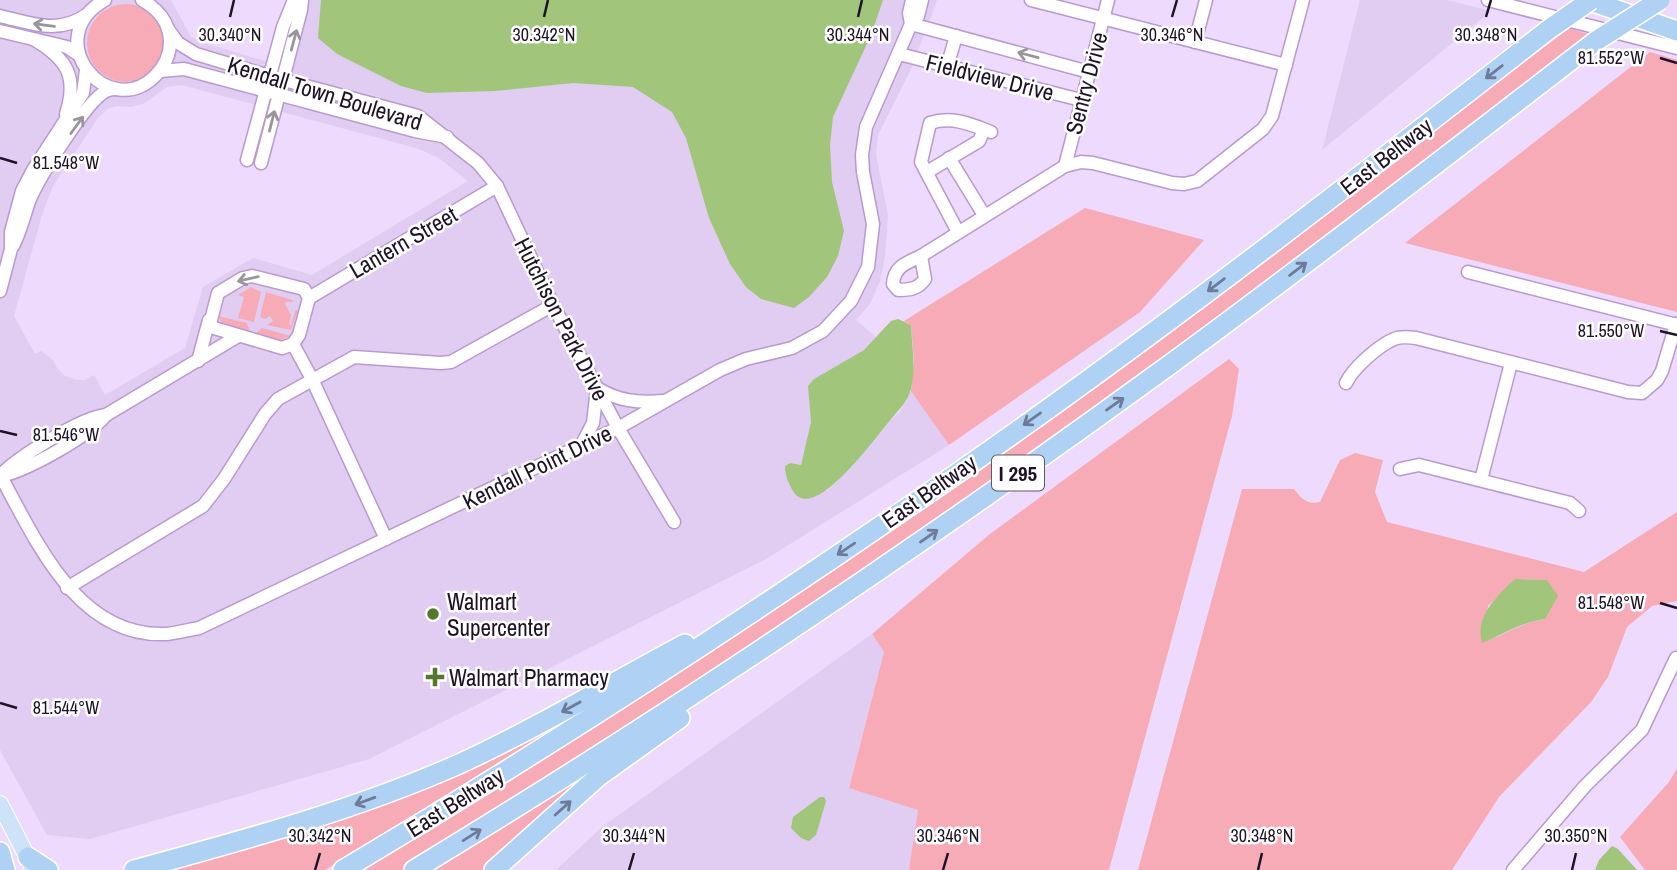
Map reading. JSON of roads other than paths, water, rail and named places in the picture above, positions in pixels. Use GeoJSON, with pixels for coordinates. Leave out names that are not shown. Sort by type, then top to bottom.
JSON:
{"type":"FeatureCollection","features":[{"type":"Feature","properties":{"kind":"highway"},"geometry":{"type":"LineString","coordinates":[[1592,0],[1677,20]]}},
{"type":"Feature","properties":{"kind":"highway"},"geometry":{"type":"LineString","coordinates":[[1592,0],[1677,31]]}},
{"type":"Feature","properties":{"kind":"highway","name":"East Beltway"},"geometry":{"type":"LineString","coordinates":[[343,870],[584,722],[917,501],[1155,330],[1548,30],[1592,0]]}},
{"type":"Feature","properties":{"kind":"highway","name":"East Beltway"},"geometry":{"type":"LineString","coordinates":[[414,870],[595,758],[898,558],[1188,351],[1596,41],[1660,0]]}},
{"type":"Feature","properties":{"kind":"highway"},"geometry":{"type":"LineString","coordinates":[[494,870],[599,776],[825,617],[898,558]]}},
{"type":"Feature","properties":{"kind":"highway"},"geometry":{"type":"LineString","coordinates":[[134,870],[325,814],[432,775],[512,738],[782,592]]}},
{"type":"Feature","properties":{"kind":"highway"},"geometry":{"type":"LineString","coordinates":[[0,852],[5,870]]}},
{"type":"Feature","properties":{"kind":"highway"},"geometry":{"type":"LineString","coordinates":[[25,866],[48,870]]}},
{"type":"Feature","properties":{"kind":"main road"},"geometry":{"type":"LineString","coordinates":[[0,804],[25,866]]}},
{"type":"Feature","properties":{"kind":"main road"},"geometry":{"type":"LineString","coordinates":[[0,843],[25,866]]}},
{"type":"Feature","properties":{"kind":"street"},"geometry":{"type":"LineString","coordinates":[[0,16],[52,26],[75,23],[105,0]]}},
{"type":"Feature","properties":{"kind":"street","name":"Kendall Town Boulevard"},"geometry":{"type":"LineString","coordinates":[[142,0],[154,8],[186,50],[283,80],[418,116],[478,163],[497,186]]}},
{"type":"Feature","properties":{"kind":"street"},"geometry":{"type":"LineString","coordinates":[[247,160],[283,27],[294,0]]}},
{"type":"Feature","properties":{"kind":"street"},"geometry":{"type":"LineString","coordinates":[[261,163],[302,0]]}},
{"type":"Feature","properties":{"kind":"street","name":"Kendall Point Drive"},"geometry":{"type":"LineString","coordinates":[[911,24],[909,13],[912,0]]}},
{"type":"Feature","properties":{"kind":"street","name":"Kendall Point Drive"},"geometry":{"type":"LineString","coordinates":[[0,476],[67,587],[93,611],[125,628],[165,634],[199,628],[618,428],[720,370],[746,359],[792,348],[807,341],[835,320],[851,301],[867,267],[873,234],[863,173],[862,155],[866,127],[911,24],[918,16],[922,0]]}},
{"type":"Feature","properties":{"kind":"street"},"geometry":{"type":"LineString","coordinates":[[1031,0],[1286,65]]}},
{"type":"Feature","properties":{"kind":"street","name":"Sentry Drive"},"geometry":{"type":"LineString","coordinates":[[1065,166],[1108,0]]}},
{"type":"Feature","properties":{"kind":"street"},"geometry":{"type":"LineString","coordinates":[[1195,42],[1206,0]]}},
{"type":"Feature","properties":{"kind":"street"},"geometry":{"type":"LineString","coordinates":[[921,256],[1065,166],[1093,163],[1172,183],[1197,181],[1263,129],[1272,116],[1303,0]]}},
{"type":"Feature","properties":{"kind":"street"},"geometry":{"type":"LineString","coordinates":[[1488,0],[1677,48]]}},
{"type":"Feature","properties":{"kind":"street"},"geometry":{"type":"LineString","coordinates":[[86,15],[78,34],[79,55],[86,70],[105,85],[117,89]]}},
{"type":"Feature","properties":{"kind":"street","name":"Fieldview Drive"},"geometry":{"type":"LineString","coordinates":[[911,24],[1089,72]]}},
{"type":"Feature","properties":{"kind":"street"},"geometry":{"type":"LineString","coordinates":[[5,248],[20,233],[30,199],[56,154],[94,102],[107,90],[141,86],[160,71],[169,50],[168,29]]}},
{"type":"Feature","properties":{"kind":"street"},"geometry":{"type":"LineString","coordinates":[[0,31],[67,47],[79,55]]}},
{"type":"Feature","properties":{"kind":"street"},"geometry":{"type":"LineString","coordinates":[[947,67],[956,36]]}},
{"type":"Feature","properties":{"kind":"street"},"geometry":{"type":"LineString","coordinates":[[35,40],[52,51],[66,66],[70,75],[72,89],[63,123]]}},
{"type":"Feature","properties":{"kind":"street","name":"Fieldview Drive"},"geometry":{"type":"LineString","coordinates":[[900,54],[1081,100]]}},
{"type":"Feature","properties":{"kind":"street","name":"Kendall Town Boulevard"},"geometry":{"type":"LineString","coordinates":[[160,71],[184,69],[429,135],[448,137]]}},
{"type":"Feature","properties":{"kind":"street"},"geometry":{"type":"LineString","coordinates":[[0,291],[5,248],[22,191],[83,93],[86,70]]}},
{"type":"Feature","properties":{"kind":"street"},"geometry":{"type":"LineString","coordinates":[[927,172],[979,141],[988,131],[943,118],[930,123],[921,162],[958,232]]}},
{"type":"Feature","properties":{"kind":"street"},"geometry":{"type":"LineString","coordinates":[[949,158],[984,215]]}},
{"type":"Feature","properties":{"kind":"street","name":"Lantern Street"},"geometry":{"type":"LineString","coordinates":[[309,298],[497,186]]}},
{"type":"Feature","properties":{"kind":"street","name":"Hutchison Park Drive"},"geometry":{"type":"LineString","coordinates":[[497,186],[553,305],[618,428],[674,522]]}},
{"type":"Feature","properties":{"kind":"street"},"geometry":{"type":"LineString","coordinates":[[1346,383],[1352,370],[1393,340],[1403,337],[1416,338],[1628,392],[1642,393],[1657,380],[1662,371],[1676,324],[1468,272]]}},
{"type":"Feature","properties":{"kind":"street"},"geometry":{"type":"LineString","coordinates":[[198,361],[209,320],[218,293],[243,278],[260,277],[304,289],[309,298],[299,335],[293,344],[282,348],[214,328],[209,320]]}},
{"type":"Feature","properties":{"kind":"street"},"geometry":{"type":"LineString","coordinates":[[67,587],[203,506],[218,488],[271,405],[312,379],[346,360],[360,356],[452,362],[553,305]]}},
{"type":"Feature","properties":{"kind":"street"},"geometry":{"type":"LineString","coordinates":[[0,476],[25,467],[67,444],[90,430],[106,415],[239,336]]}},
{"type":"Feature","properties":{"kind":"street"},"geometry":{"type":"LineString","coordinates":[[293,344],[386,539]]}},
{"type":"Feature","properties":{"kind":"street"},"geometry":{"type":"LineString","coordinates":[[1481,480],[1511,363]]}},
{"type":"Feature","properties":{"kind":"street"},"geometry":{"type":"LineString","coordinates":[[581,446],[593,423],[597,388],[612,398],[641,403],[666,401]]}},
{"type":"Feature","properties":{"kind":"street"},"geometry":{"type":"LineString","coordinates":[[1400,469],[1419,465],[1570,503],[1579,510]]}},
{"type":"Feature","properties":{"kind":"street"},"geometry":{"type":"LineString","coordinates":[[1513,870],[1585,786],[1642,730],[1676,658]]}},
{"type":"Feature","properties":{"kind":"place","name":"Walmart Supercenter"},"geometry":{"type":"Point","coordinates":[433,614]}},
{"type":"Feature","properties":{"kind":"place","name":"Walmart Pharmacy"},"geometry":{"type":"Point","coordinates":[435,677]}}]}
